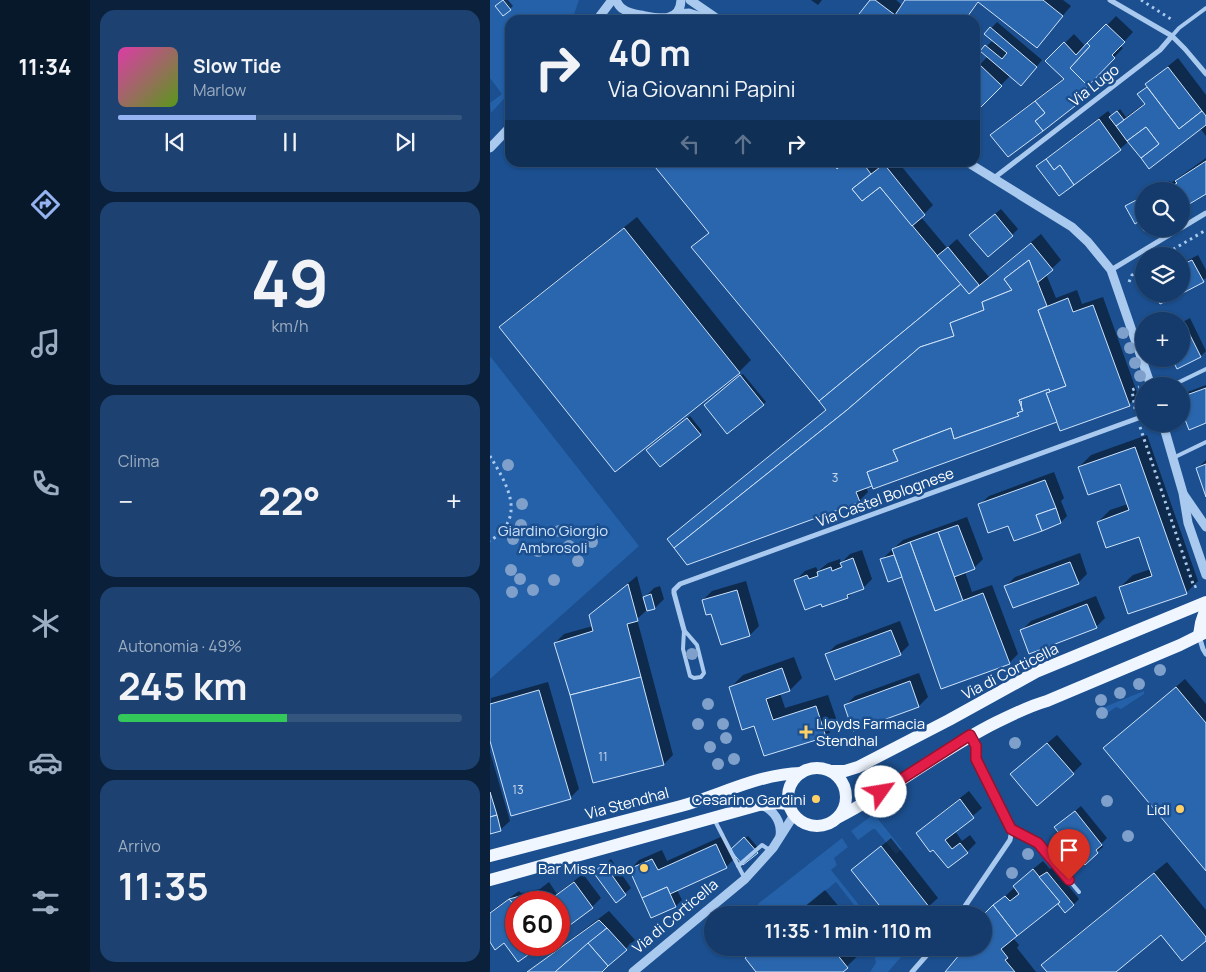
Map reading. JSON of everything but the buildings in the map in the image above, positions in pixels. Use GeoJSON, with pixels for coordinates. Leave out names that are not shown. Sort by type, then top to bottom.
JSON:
{"type":"FeatureCollection","features":[{"type":"Feature","properties":{"kind":"main road","name":"Via di Corticella"},"geometry":{"type":"LineString","coordinates":[[831,771],[845,771],[858,767],[1036,672],[1206,602]]}},
{"type":"Feature","properties":{"kind":"main road"},"geometry":{"type":"LineString","coordinates":[[490,880],[759,805],[778,803],[791,810],[803,823],[817,826],[827,825],[970,735],[1030,705],[1047,701],[1174,648],[1203,633],[1206,608]]}},
{"type":"Feature","properties":{"kind":"main road"},"geometry":{"type":"LineString","coordinates":[[791,810],[788,795],[791,785],[801,773],[816,768],[831,771],[844,785],[846,804],[839,817]]}},
{"type":"Feature","properties":{"kind":"main road","name":"Via Stendhal"},"geometry":{"type":"LineString","coordinates":[[490,856],[681,806],[771,776],[801,773]]}},
{"type":"Feature","properties":{"kind":"street"},"geometry":{"type":"LineString","coordinates":[[601,15],[612,0]]}},
{"type":"Feature","properties":{"kind":"street"},"geometry":{"type":"LineString","coordinates":[[616,0],[622,10],[638,15]]}},
{"type":"Feature","properties":{"kind":"street"},"geometry":{"type":"LineString","coordinates":[[681,0],[676,14],[693,15]]}},
{"type":"Feature","properties":{"kind":"street"},"geometry":{"type":"LineString","coordinates":[[690,0],[712,15]]}},
{"type":"Feature","properties":{"kind":"street"},"geometry":{"type":"LineString","coordinates":[[1110,0],[1172,36],[1206,74]]}},
{"type":"Feature","properties":{"kind":"street","name":"Via Lugo"},"geometry":{"type":"LineString","coordinates":[[994,178],[1160,50],[1172,36]]}},
{"type":"Feature","properties":{"kind":"street"},"geometry":{"type":"LineString","coordinates":[[490,148],[505,132]]}},
{"type":"Feature","properties":{"kind":"street"},"geometry":{"type":"LineString","coordinates":[[975,167],[1072,227],[1101,256],[1111,270],[1148,377]]}},
{"type":"Feature","properties":{"kind":"street"},"geometry":{"type":"LineString","coordinates":[[1190,222],[1206,213]]}},
{"type":"Feature","properties":{"kind":"street"},"geometry":{"type":"LineString","coordinates":[[1111,270],[1165,237]]}},
{"type":"Feature","properties":{"kind":"street","name":"Via Castel Bolognese"},"geometry":{"type":"LineString","coordinates":[[684,630],[674,593],[674,590],[680,584],[1135,419]]}},
{"type":"Feature","properties":{"kind":"street"},"geometry":{"type":"LineString","coordinates":[[1165,432],[1183,493],[1188,522],[1206,575]]}},
{"type":"Feature","properties":{"kind":"street"},"geometry":{"type":"LineString","coordinates":[[1183,493],[1206,527]]}},
{"type":"Feature","properties":{"kind":"street"},"geometry":{"type":"LineString","coordinates":[[1203,633],[1203,649],[1206,654]]}},
{"type":"Feature","properties":{"kind":"street"},"geometry":{"type":"LineString","coordinates":[[965,906],[1007,846],[1011,835],[1011,829],[976,759],[976,746],[970,735]]}},
{"type":"Feature","properties":{"kind":"street"},"geometry":{"type":"LineString","coordinates":[[759,805],[767,808],[777,818],[781,830],[780,839]]}},
{"type":"Feature","properties":{"kind":"street","name":"Via di Corticella"},"geometry":{"type":"LineString","coordinates":[[633,972],[745,879],[780,839],[791,810]]}},
{"type":"Feature","properties":{"kind":"street"},"geometry":{"type":"LineString","coordinates":[[912,972],[926,956]]}},
{"type":"Feature","properties":{"kind":"lane","name":"Via Lugo"},"geometry":{"type":"LineString","coordinates":[[1172,36],[1206,8]]}},
{"type":"Feature","properties":{"kind":"lane"},"geometry":{"type":"LineString","coordinates":[[1190,377],[1206,369]]}},
{"type":"Feature","properties":{"kind":"lane"},"geometry":{"type":"LineString","coordinates":[[1173,458],[1206,442]]}},
{"type":"Feature","properties":{"kind":"lane"},"geometry":{"type":"LineString","coordinates":[[684,630],[697,646],[704,673],[701,677],[694,678],[690,676],[683,649],[684,630]]}},
{"type":"Feature","properties":{"kind":"lane"},"geometry":{"type":"LineString","coordinates":[[713,818],[745,879]]}},
{"type":"Feature","properties":{"kind":"lane"},"geometry":{"type":"LineString","coordinates":[[1011,829],[1038,843],[1079,892]]}},
{"type":"Feature","properties":{"kind":"lane"},"geometry":{"type":"LineString","coordinates":[[738,866],[762,845],[770,851]]}},
{"type":"Feature","properties":{"kind":"path"},"geometry":{"type":"LineString","coordinates":[[1141,0],[1171,18]]}},
{"type":"Feature","properties":{"kind":"path"},"geometry":{"type":"LineString","coordinates":[[1177,247],[1206,230]]}},
{"type":"Feature","properties":{"kind":"path"},"geometry":{"type":"LineString","coordinates":[[1135,389],[1132,390],[1135,407]]}},
{"type":"Feature","properties":{"kind":"path"},"geometry":{"type":"LineString","coordinates":[[1142,432],[1194,587]]}},
{"type":"Feature","properties":{"kind":"path"},"geometry":{"type":"LineString","coordinates":[[490,456],[511,497],[511,514],[503,531],[490,541]]}},
{"type":"Feature","properties":{"kind":"green space"},"geometry":{"type":"Polygon","coordinates":[[[490,0],[579,0],[574,15],[505,15],[505,98],[491,113],[490,103],[502,94],[490,78],[490,0]]]}},
{"type":"Feature","properties":{"kind":"green space","name":"Giardino Giorgio Ambrosoli"},"geometry":{"type":"Polygon","coordinates":[[[490,356],[639,546],[490,679],[490,356]]]}},
{"type":"Feature","properties":{"kind":"green space"},"geometry":{"type":"Polygon","coordinates":[[[1144,691],[1144,694],[1121,709],[1116,707],[1102,717],[1097,712],[1097,710],[1144,691]]]}},
{"type":"Feature","properties":{"kind":"green space"},"geometry":{"type":"Polygon","coordinates":[[[874,814],[902,849],[896,854],[875,829],[858,840],[851,831],[874,814]]]}},
{"type":"Feature","properties":{"kind":"green space"},"geometry":{"type":"Polygon","coordinates":[[[842,838],[848,847],[834,858],[837,865],[831,870],[860,906],[855,906],[836,882],[806,906],[757,906],[842,838]]]}},
{"type":"Feature","properties":{"kind":"green space"},"geometry":{"type":"Polygon","coordinates":[[[875,956],[901,957],[888,972],[870,972],[876,963],[875,956]]]}},
{"type":"Feature","properties":{"kind":"place","name":"Lloyds Farmacia Stendhal"},"geometry":{"type":"Point","coordinates":[806,732]}},
{"type":"Feature","properties":{"kind":"place","name":"Cesarino Gardini"},"geometry":{"type":"Point","coordinates":[816,799]}},
{"type":"Feature","properties":{"kind":"place","name":"Lidl"},"geometry":{"type":"Point","coordinates":[1180,809]}},
{"type":"Feature","properties":{"kind":"place","name":"Bar Miss Zhao"},"geometry":{"type":"Point","coordinates":[644,868]}},
{"type":"Feature","properties":{"kind":"route"},"geometry":{"type":"LineString","coordinates":[[881,792],[970,735],[976,746],[976,759],[1011,829],[1038,843],[1069,880]]}}]}
